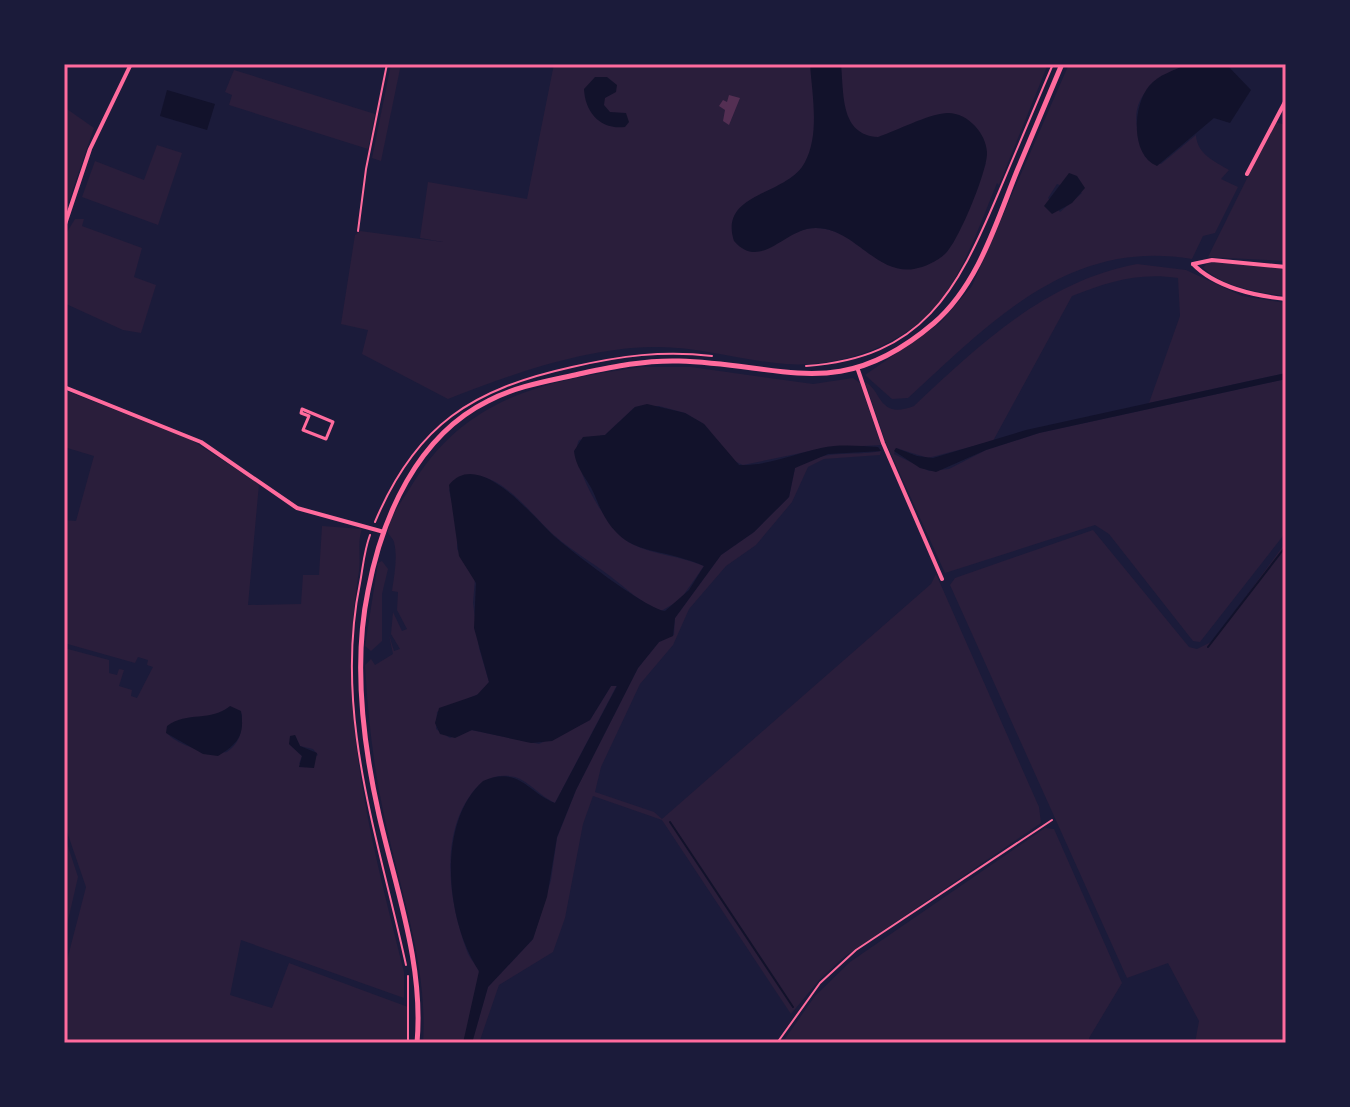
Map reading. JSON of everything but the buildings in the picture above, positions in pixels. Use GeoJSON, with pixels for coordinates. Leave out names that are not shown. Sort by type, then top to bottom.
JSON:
{"type":"FeatureCollection","features":[{"type":"Feature","properties":{"kind":"main road"},"geometry":{"type":"LineString","coordinates":[[417,1043],[418,996],[413,954],[375,796],[363,699],[364,613],[384,532],[399,496],[435,442],[472,409],[502,394],[606,367],[654,361],[683,361],[792,375],[823,374],[857,367],[886,356],[914,339],[945,312],[968,282],[1062,64]]}},
{"type":"Feature","properties":{"kind":"street"},"geometry":{"type":"LineString","coordinates":[[64,227],[90,149],[131,64]]}},
{"type":"Feature","properties":{"kind":"street"},"geometry":{"type":"LineString","coordinates":[[1247,174],[1286,100]]}},
{"type":"Feature","properties":{"kind":"street"},"geometry":{"type":"LineString","coordinates":[[1286,267],[1212,260],[1193,264],[1212,277],[1248,292],[1286,299]]}},
{"type":"Feature","properties":{"kind":"street"},"geometry":{"type":"LineString","coordinates":[[857,367],[883,443],[942,579]]}},
{"type":"Feature","properties":{"kind":"street"},"geometry":{"type":"LineString","coordinates":[[64,387],[201,442],[297,508],[384,532]]}},
{"type":"Feature","properties":{"kind":"street"},"geometry":{"type":"LineString","coordinates":[[302,409],[333,422],[326,439],[303,430],[309,416],[301,413],[302,409]]}},
{"type":"Feature","properties":{"kind":"path"},"geometry":{"type":"LineString","coordinates":[[358,231],[366,169],[387,64]]}},
{"type":"Feature","properties":{"kind":"path"},"geometry":{"type":"LineString","coordinates":[[795,366],[845,361],[881,349],[919,325],[949,294],[971,259],[1053,64]]}},
{"type":"Feature","properties":{"kind":"path"},"geometry":{"type":"LineString","coordinates":[[449,417],[482,394],[515,380],[618,355],[654,352],[720,357]]}},
{"type":"Feature","properties":{"kind":"path"},"geometry":{"type":"LineString","coordinates":[[777,1043],[820,983],[856,950],[1052,820]]}},
{"type":"Feature","properties":{"kind":"shaded area"},"geometry":{"type":"Polygon","coordinates":[[[391,64],[401,64],[381,161],[372,158],[391,64]]]}},
{"type":"Feature","properties":{"kind":"shaded area"},"geometry":{"type":"Polygon","coordinates":[[[554,64],[690,67],[1048,64],[999,185],[997,183],[968,253],[946,293],[932,311],[896,338],[875,349],[830,362],[786,364],[687,349],[627,348],[549,364],[448,399],[362,354],[368,330],[341,324],[355,235],[360,231],[443,242],[420,238],[428,182],[527,199],[554,64]],[[986,163],[798,231],[823,228],[833,231],[883,262],[953,243],[986,163]]]}},
{"type":"Feature","properties":{"kind":"shaded area"},"geometry":{"type":"Polygon","coordinates":[[[810,64],[841,64],[846,111],[850,121],[866,135],[878,137],[947,113],[962,116],[979,131],[987,152],[983,174],[952,246],[939,259],[918,268],[900,269],[888,265],[841,235],[815,228],[793,234],[764,251],[744,249],[734,241],[732,225],[736,213],[745,203],[796,173],[810,151],[814,127],[810,64]]]}},
{"type":"Feature","properties":{"kind":"shaded area"},"geometry":{"type":"Polygon","coordinates":[[[1069,64],[1187,64],[1148,90],[1140,100],[1137,125],[1148,159],[1161,164],[1196,135],[1203,152],[1229,170],[1221,179],[1238,187],[1215,233],[1203,236],[1192,259],[1148,256],[1107,261],[1070,274],[1035,292],[1002,315],[908,398],[892,399],[865,375],[940,323],[972,286],[1069,64]],[[1057,184],[1048,198],[1060,212],[1082,193],[1057,184]]]}},
{"type":"Feature","properties":{"kind":"shaded area"},"geometry":{"type":"Polygon","coordinates":[[[1187,64],[1226,64],[1251,90],[1230,123],[1214,118],[1157,166],[1148,160],[1138,141],[1140,105],[1153,82],[1187,64]]]}},
{"type":"Feature","properties":{"kind":"shaded area"},"geometry":{"type":"Polygon","coordinates":[[[234,70],[375,114],[368,149],[229,105],[232,95],[225,92],[234,70]]]}},
{"type":"Feature","properties":{"kind":"shaded area"},"geometry":{"type":"Polygon","coordinates":[[[595,77],[607,77],[617,85],[616,92],[605,98],[604,105],[610,112],[626,113],[629,122],[625,127],[602,123],[591,112],[584,89],[595,77]]]}},
{"type":"Feature","properties":{"kind":"shaded area"},"geometry":{"type":"Polygon","coordinates":[[[167,90],[215,104],[207,130],[160,116],[167,90]]]}},
{"type":"Feature","properties":{"kind":"shaded area"},"geometry":{"type":"Polygon","coordinates":[[[64,107],[94,128],[64,215],[64,107]]]}},
{"type":"Feature","properties":{"kind":"shaded area"},"geometry":{"type":"Polygon","coordinates":[[[1275,122],[1286,125],[1286,261],[1208,257],[1275,122]]]}},
{"type":"Feature","properties":{"kind":"shaded area"},"geometry":{"type":"Polygon","coordinates":[[[157,145],[182,153],[158,225],[82,197],[95,161],[144,180],[157,145]]]}},
{"type":"Feature","properties":{"kind":"shaded area"},"geometry":{"type":"Polygon","coordinates":[[[1069,173],[1077,176],[1085,188],[1072,203],[1052,214],[1044,206],[1069,173]]]}},
{"type":"Feature","properties":{"kind":"shaded area"},"geometry":{"type":"Polygon","coordinates":[[[75,219],[84,219],[82,226],[142,248],[134,277],[156,285],[141,333],[123,330],[64,303],[64,237],[75,219]]]}},
{"type":"Feature","properties":{"kind":"shaded area"},"geometry":{"type":"Polygon","coordinates":[[[1209,261],[1286,269],[1286,296],[1232,285],[1203,268],[1209,261]]]}},
{"type":"Feature","properties":{"kind":"shaded area"},"geometry":{"type":"Polygon","coordinates":[[[1137,264],[1186,270],[1242,296],[1286,303],[1286,373],[1149,403],[1180,316],[1178,278],[1150,276],[1124,280],[1072,296],[993,441],[928,458],[896,448],[894,454],[929,471],[949,469],[986,450],[1039,433],[1286,379],[1286,532],[1200,642],[1193,641],[1109,534],[1095,525],[945,573],[886,443],[865,382],[887,407],[902,409],[914,406],[990,338],[1044,300],[1104,272],[1137,264]]]}},
{"type":"Feature","properties":{"kind":"shaded area"},"geometry":{"type":"Polygon","coordinates":[[[641,367],[691,367],[813,384],[853,378],[860,383],[881,445],[825,448],[743,465],[732,460],[704,424],[685,413],[659,406],[635,407],[605,435],[579,440],[579,464],[585,480],[602,512],[623,538],[640,548],[704,566],[680,600],[661,611],[641,600],[562,541],[496,482],[468,476],[453,481],[449,490],[458,527],[457,549],[475,579],[473,603],[479,648],[489,682],[483,692],[437,712],[436,729],[450,738],[471,730],[539,744],[590,720],[611,686],[617,685],[555,803],[520,779],[503,776],[481,784],[462,810],[451,849],[450,870],[456,912],[468,954],[479,972],[479,989],[463,1043],[423,1043],[424,1015],[418,960],[378,785],[366,685],[365,665],[371,659],[375,665],[393,654],[389,635],[394,651],[400,649],[391,634],[393,612],[402,631],[407,629],[397,610],[398,592],[392,591],[396,554],[388,532],[390,521],[431,457],[481,413],[539,387],[641,367]]]}},
{"type":"Feature","properties":{"kind":"shaded area"},"geometry":{"type":"Polygon","coordinates":[[[1286,373],[1286,379],[1039,433],[986,450],[936,472],[920,468],[894,451],[896,448],[933,458],[1026,430],[1286,373]]]}},
{"type":"Feature","properties":{"kind":"shaded area"},"geometry":{"type":"Polygon","coordinates":[[[64,390],[190,439],[259,484],[248,605],[301,604],[303,575],[319,575],[322,526],[362,529],[353,623],[354,724],[369,823],[404,972],[404,998],[241,940],[230,995],[272,1008],[289,963],[408,1007],[407,1043],[64,1043],[64,972],[86,887],[64,823],[64,648],[109,660],[109,673],[117,675],[119,669],[124,670],[119,686],[132,690],[131,696],[137,698],[153,667],[147,665],[148,660],[138,657],[135,663],[64,643],[64,520],[76,521],[94,456],[64,447],[64,390]],[[227,708],[220,715],[166,732],[194,748],[227,752],[240,736],[242,714],[227,708]],[[295,735],[289,744],[302,756],[299,764],[318,755],[313,749],[300,746],[295,735]]]}},
{"type":"Feature","properties":{"kind":"shaded area"},"geometry":{"type":"Polygon","coordinates":[[[647,404],[685,413],[704,424],[739,465],[770,462],[835,446],[878,447],[881,451],[828,454],[795,468],[789,497],[754,532],[721,555],[675,618],[673,636],[659,642],[638,668],[576,790],[557,837],[547,897],[533,939],[488,987],[472,1043],[463,1043],[479,971],[459,927],[453,900],[452,847],[458,822],[468,799],[483,781],[496,777],[514,778],[555,803],[617,686],[611,686],[590,720],[552,741],[531,743],[472,730],[455,738],[440,734],[435,723],[439,708],[477,695],[489,682],[474,628],[476,583],[459,556],[449,485],[461,476],[475,474],[490,480],[520,502],[554,536],[592,566],[642,601],[665,611],[689,590],[704,566],[626,541],[605,517],[574,451],[583,437],[605,435],[635,407],[647,404]]]}},
{"type":"Feature","properties":{"kind":"shaded area"},"geometry":{"type":"Polygon","coordinates":[[[881,451],[880,455],[824,459],[808,467],[792,502],[756,545],[726,566],[689,609],[673,645],[640,684],[601,767],[595,792],[654,812],[662,819],[931,584],[936,574],[1039,807],[1041,823],[844,957],[820,979],[791,1014],[662,820],[593,796],[583,824],[565,918],[553,952],[499,985],[479,1043],[472,1043],[488,987],[533,939],[551,880],[557,838],[576,790],[638,668],[659,642],[674,635],[675,618],[721,555],[754,532],[789,497],[795,468],[826,455],[881,451]]]}},
{"type":"Feature","properties":{"kind":"shaded area"},"geometry":{"type":"Polygon","coordinates":[[[1093,530],[1189,647],[1197,649],[1213,641],[1286,542],[1286,1043],[1195,1043],[1199,1021],[1168,963],[1127,978],[950,585],[955,578],[1093,530]]]}},
{"type":"Feature","properties":{"kind":"shaded area"},"geometry":{"type":"Polygon","coordinates":[[[382,561],[388,569],[382,594],[382,641],[371,651],[365,646],[378,563],[382,561]]]}},
{"type":"Feature","properties":{"kind":"shaded area"},"geometry":{"type":"Polygon","coordinates":[[[230,706],[241,711],[241,733],[231,747],[218,756],[203,754],[166,733],[167,726],[175,721],[215,714],[230,706]]]}},
{"type":"Feature","properties":{"kind":"shaded area"},"geometry":{"type":"Polygon","coordinates":[[[295,735],[300,746],[317,753],[314,768],[299,767],[302,756],[289,744],[290,736],[295,735]]]}},
{"type":"Feature","properties":{"kind":"shaded area"},"geometry":{"type":"Polygon","coordinates":[[[1045,828],[1054,829],[1122,983],[1089,1038],[1090,1043],[782,1043],[815,996],[850,962],[1045,828]]]}},
{"type":"Feature","properties":{"kind":"shaded area"},"geometry":{"type":"Polygon","coordinates":[[[64,834],[78,877],[64,938],[64,834]]]}},
{"type":"Feature","properties":{"kind":"waterway"},"geometry":{"type":"LineString","coordinates":[[1208,647],[1286,546]]}},
{"type":"Feature","properties":{"kind":"waterway"},"geometry":{"type":"LineString","coordinates":[[670,822],[793,1007]]}}]}
